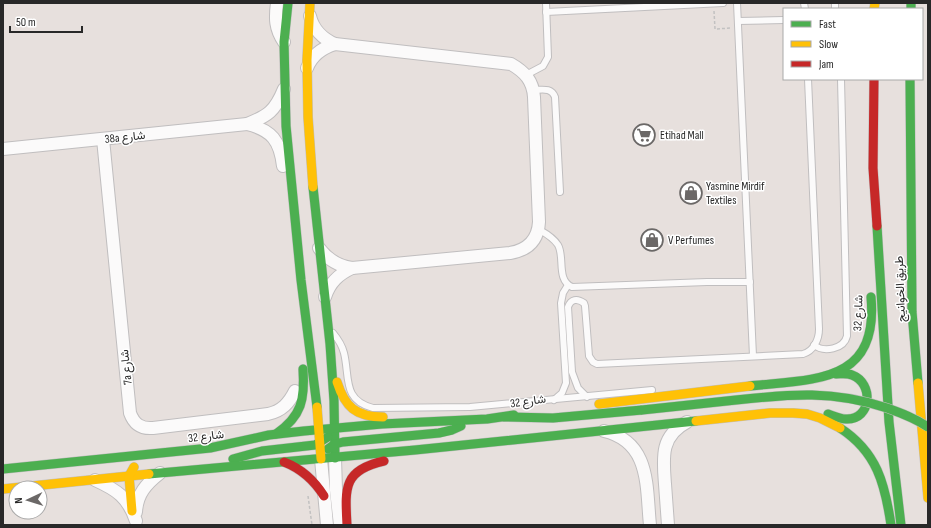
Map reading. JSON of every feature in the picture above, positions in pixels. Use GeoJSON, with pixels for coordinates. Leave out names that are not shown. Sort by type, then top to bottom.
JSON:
{"type":"FeatureCollection","features":[{"type":"Feature","properties":{"kind":"main road"},"geometry":{"type":"LineString","coordinates":[[288,3],[284,42],[288,150],[321,459]]}},
{"type":"Feature","properties":{"kind":"main road"},"geometry":{"type":"LineString","coordinates":[[310,8],[306,71],[307,103],[336,428],[335,458]]}},
{"type":"Feature","properties":{"kind":"main road"},"geometry":{"type":"LineString","coordinates":[[874,80],[873,168],[889,422],[901,525]]}},
{"type":"Feature","properties":{"kind":"main road","name":"طريق الخوانيج"},"geometry":{"type":"LineString","coordinates":[[910,80],[912,312],[928,498]]}},
{"type":"Feature","properties":{"kind":"main road"},"geometry":{"type":"LineString","coordinates":[[870,255],[868,210],[873,168]]}},
{"type":"Feature","properties":{"kind":"main road","name":"شارع 32"},"geometry":{"type":"LineString","coordinates":[[3,469],[210,448],[232,445],[276,434],[336,428],[504,417],[580,406],[818,378],[836,374],[846,368],[863,350],[868,340],[871,328],[871,285]]}},
{"type":"Feature","properties":{"kind":"main road"},"geometry":{"type":"LineString","coordinates":[[276,434],[284,430],[296,417],[303,400],[303,342],[306,318]]}},
{"type":"Feature","properties":{"kind":"main road"},"geometry":{"type":"LineString","coordinates":[[330,356],[340,392],[349,406],[355,411],[370,417],[406,416],[424,422]]}},
{"type":"Feature","properties":{"kind":"main road"},"geometry":{"type":"LineString","coordinates":[[3,489],[203,468],[416,450],[770,413],[815,411],[848,420],[860,414],[867,403],[867,390],[864,383],[853,375],[836,374]]}},
{"type":"Feature","properties":{"kind":"main road"},"geometry":{"type":"LineString","coordinates":[[504,417],[559,418],[794,394],[821,394],[848,397],[875,403],[901,413],[928,427]]}},
{"type":"Feature","properties":{"kind":"main road"},"geometry":{"type":"LineString","coordinates":[[789,412],[807,414],[824,420],[840,428],[859,444],[867,453],[877,469],[884,486],[891,525]]}},
{"type":"Feature","properties":{"kind":"main road"},"geometry":{"type":"LineString","coordinates":[[321,459],[327,450],[335,444],[446,432],[469,420]]}},
{"type":"Feature","properties":{"kind":"main road"},"geometry":{"type":"LineString","coordinates":[[203,468],[262,451],[320,443],[329,437],[336,428]]}},
{"type":"Feature","properties":{"kind":"main road"},"geometry":{"type":"LineString","coordinates":[[135,519],[129,476],[132,468],[139,464],[190,458],[197,456],[210,448]]}},
{"type":"Feature","properties":{"kind":"main road"},"geometry":{"type":"LineString","coordinates":[[347,525],[345,493],[356,472],[363,466],[370,463],[399,459],[416,450]]}},
{"type":"Feature","properties":{"kind":"main road"},"geometry":{"type":"LineString","coordinates":[[282,462],[307,474],[314,480],[324,496]]}},
{"type":"Feature","properties":{"kind":"street"},"geometry":{"type":"LineString","coordinates":[[277,3],[277,29],[284,42]]}},
{"type":"Feature","properties":{"kind":"street"},"geometry":{"type":"LineString","coordinates":[[310,8],[311,20],[318,32],[335,44],[501,62],[515,66],[526,75],[531,82],[533,90],[538,229],[533,241],[523,250],[516,252],[352,268],[334,262],[323,254],[319,248]]}},
{"type":"Feature","properties":{"kind":"street"},"geometry":{"type":"LineString","coordinates":[[306,71],[308,64],[317,53],[322,49],[335,44]]}},
{"type":"Feature","properties":{"kind":"street","name":"38a شارع"},"geometry":{"type":"LineString","coordinates":[[3,149],[247,124],[262,118],[274,109],[285,87]]}},
{"type":"Feature","properties":{"kind":"street","name":"38a شارع"},"geometry":{"type":"LineString","coordinates":[[247,124],[262,129],[274,138],[279,145],[286,183],[294,204]]}},
{"type":"Feature","properties":{"kind":"street","name":"7a شارع"},"geometry":{"type":"LineString","coordinates":[[103,139],[130,413],[136,423],[147,428],[153,428],[268,414],[279,411],[283,408],[292,399],[295,391]]}},
{"type":"Feature","properties":{"kind":"street"},"geometry":{"type":"LineString","coordinates":[[324,298],[330,285],[335,279],[340,274],[352,268]]}},
{"type":"Feature","properties":{"kind":"street"},"geometry":{"type":"LineString","coordinates":[[668,525],[664,467],[665,448],[668,439],[674,432],[681,425],[689,421]]}},
{"type":"Feature","properties":{"kind":"street"},"geometry":{"type":"LineString","coordinates":[[601,431],[621,437],[629,443],[641,460],[644,470],[650,525]]}},
{"type":"Feature","properties":{"kind":"street"},"geometry":{"type":"LineString","coordinates":[[335,458],[336,490],[340,525]]}},
{"type":"Feature","properties":{"kind":"street"},"geometry":{"type":"LineString","coordinates":[[321,459],[327,525]]}},
{"type":"Feature","properties":{"kind":"street"},"geometry":{"type":"LineString","coordinates":[[135,519],[139,496],[147,484],[160,473]]}},
{"type":"Feature","properties":{"kind":"street"},"geometry":{"type":"LineString","coordinates":[[94,479],[121,494],[135,519]]}},
{"type":"Feature","properties":{"kind":"lane"},"geometry":{"type":"LineString","coordinates":[[526,75],[542,66],[548,57],[546,3]]}},
{"type":"Feature","properties":{"kind":"lane"},"geometry":{"type":"LineString","coordinates":[[546,12],[596,6],[723,3]]}},
{"type":"Feature","properties":{"kind":"lane"},"geometry":{"type":"LineString","coordinates":[[737,3],[753,356]]}},
{"type":"Feature","properties":{"kind":"lane"},"geometry":{"type":"LineString","coordinates":[[738,24],[783,20]]}},
{"type":"Feature","properties":{"kind":"lane"},"geometry":{"type":"LineString","coordinates":[[587,397],[575,383],[572,372],[568,310],[570,303],[573,300],[580,300],[584,303],[588,352],[590,360],[597,364],[803,354],[809,351],[814,345],[818,337],[819,328],[808,80]]}},
{"type":"Feature","properties":{"kind":"lane"},"geometry":{"type":"LineString","coordinates":[[814,345],[820,348],[837,347],[842,344],[847,336],[840,80]]}},
{"type":"Feature","properties":{"kind":"lane"},"geometry":{"type":"LineString","coordinates":[[533,90],[548,90],[551,91],[555,97],[560,192]]}},
{"type":"Feature","properties":{"kind":"lane"},"geometry":{"type":"LineString","coordinates":[[538,229],[553,239],[560,248],[563,279],[572,287],[707,282],[750,282]]}},
{"type":"Feature","properties":{"kind":"lane"},"geometry":{"type":"LineString","coordinates":[[554,400],[562,393],[566,383],[561,303],[563,293],[568,285]]}},
{"type":"Feature","properties":{"kind":"lane"},"geometry":{"type":"LineString","coordinates":[[327,325],[338,339],[343,349],[349,388],[356,399],[367,406],[380,408],[470,407],[682,388],[722,390]]}},
{"type":"Feature","properties":{"kind":"path"},"geometry":{"type":"LineString","coordinates":[[713,3],[715,29],[738,24]]}},
{"type":"Feature","properties":{"kind":"traffic: fast"},"geometry":{"type":"LineString","coordinates":[[288,3],[284,42],[286,126],[301,280],[317,407]]}},
{"type":"Feature","properties":{"kind":"traffic: fast"},"geometry":{"type":"LineString","coordinates":[[911,3],[911,8]]}},
{"type":"Feature","properties":{"kind":"traffic: fast"},"geometry":{"type":"LineString","coordinates":[[910,80],[912,312],[918,383]]}},
{"type":"Feature","properties":{"kind":"traffic: fast"},"geometry":{"type":"LineString","coordinates":[[313,187],[330,344],[334,401],[335,458]]}},
{"type":"Feature","properties":{"kind":"traffic: fast"},"geometry":{"type":"LineString","coordinates":[[877,226],[889,422],[901,525]]}},
{"type":"Feature","properties":{"kind":"traffic: fast"},"geometry":{"type":"LineString","coordinates":[[750,386],[819,378],[838,372],[853,362],[864,347],[871,326],[871,297]]}},
{"type":"Feature","properties":{"kind":"traffic: fast"},"geometry":{"type":"LineString","coordinates":[[276,434],[285,427],[300,406],[303,389],[303,369]]}},
{"type":"Feature","properties":{"kind":"traffic: fast"},"geometry":{"type":"LineString","coordinates":[[828,414],[844,419],[855,418],[861,414],[865,408],[867,400],[867,393],[864,385],[859,379],[850,374],[836,374]]}},
{"type":"Feature","properties":{"kind":"traffic: fast"},"geometry":{"type":"LineString","coordinates":[[642,410],[775,396],[830,396],[848,398],[887,408],[913,418],[928,427]]}},
{"type":"Feature","properties":{"kind":"traffic: fast"},"geometry":{"type":"LineString","coordinates":[[504,417],[553,418],[642,410]]}},
{"type":"Feature","properties":{"kind":"traffic: fast"},"geometry":{"type":"LineString","coordinates":[[3,469],[210,448],[269,435],[304,431],[382,424],[487,419],[514,415]]}},
{"type":"Feature","properties":{"kind":"traffic: fast"},"geometry":{"type":"LineString","coordinates":[[149,474],[415,450],[696,421]]}},
{"type":"Feature","properties":{"kind":"traffic: fast"},"geometry":{"type":"LineString","coordinates":[[328,449],[335,444],[343,442],[439,433],[461,426]]}},
{"type":"Feature","properties":{"kind":"traffic: fast"},"geometry":{"type":"LineString","coordinates":[[840,428],[853,437],[871,458],[886,496],[891,525]]}},
{"type":"Feature","properties":{"kind":"traffic: fast"},"geometry":{"type":"LineString","coordinates":[[233,459],[262,451],[315,445],[328,437]]}},
{"type":"Feature","properties":{"kind":"traffic: slow"},"geometry":{"type":"LineString","coordinates":[[310,3],[307,60],[308,117],[313,187]]}},
{"type":"Feature","properties":{"kind":"traffic: slow"},"geometry":{"type":"LineString","coordinates":[[874,8],[875,3]]}},
{"type":"Feature","properties":{"kind":"traffic: slow"},"geometry":{"type":"LineString","coordinates":[[337,382],[344,398],[353,409],[366,415],[383,417]]}},
{"type":"Feature","properties":{"kind":"traffic: slow"},"geometry":{"type":"LineString","coordinates":[[918,383],[928,498]]}},
{"type":"Feature","properties":{"kind":"traffic: slow"},"geometry":{"type":"LineString","coordinates":[[599,404],[750,386]]}},
{"type":"Feature","properties":{"kind":"traffic: slow"},"geometry":{"type":"LineString","coordinates":[[317,407],[321,459]]}},
{"type":"Feature","properties":{"kind":"traffic: slow"},"geometry":{"type":"LineString","coordinates":[[696,421],[770,413],[793,413],[807,414],[820,418],[840,428]]}},
{"type":"Feature","properties":{"kind":"traffic: slow"},"geometry":{"type":"LineString","coordinates":[[132,511],[129,476],[134,467]]}},
{"type":"Feature","properties":{"kind":"traffic: slow"},"geometry":{"type":"LineString","coordinates":[[3,489],[149,474]]}},
{"type":"Feature","properties":{"kind":"traffic: jam"},"geometry":{"type":"LineString","coordinates":[[874,80],[873,168],[877,226]]}},
{"type":"Feature","properties":{"kind":"traffic: jam"},"geometry":{"type":"LineString","coordinates":[[347,525],[346,501],[349,482],[354,475],[361,470],[384,461]]}},
{"type":"Feature","properties":{"kind":"traffic: jam"},"geometry":{"type":"LineString","coordinates":[[284,462],[307,476],[324,496]]}},
{"type":"Feature","properties":{"kind":"place","name":"Etihad Mall"},"geometry":{"type":"Point","coordinates":[644,135]}},
{"type":"Feature","properties":{"kind":"place","name":"Yasmine Mirdif Textiles"},"geometry":{"type":"Point","coordinates":[691,193]}},
{"type":"Feature","properties":{"kind":"place","name":"V Perfumes"},"geometry":{"type":"Point","coordinates":[652,240]}}]}
